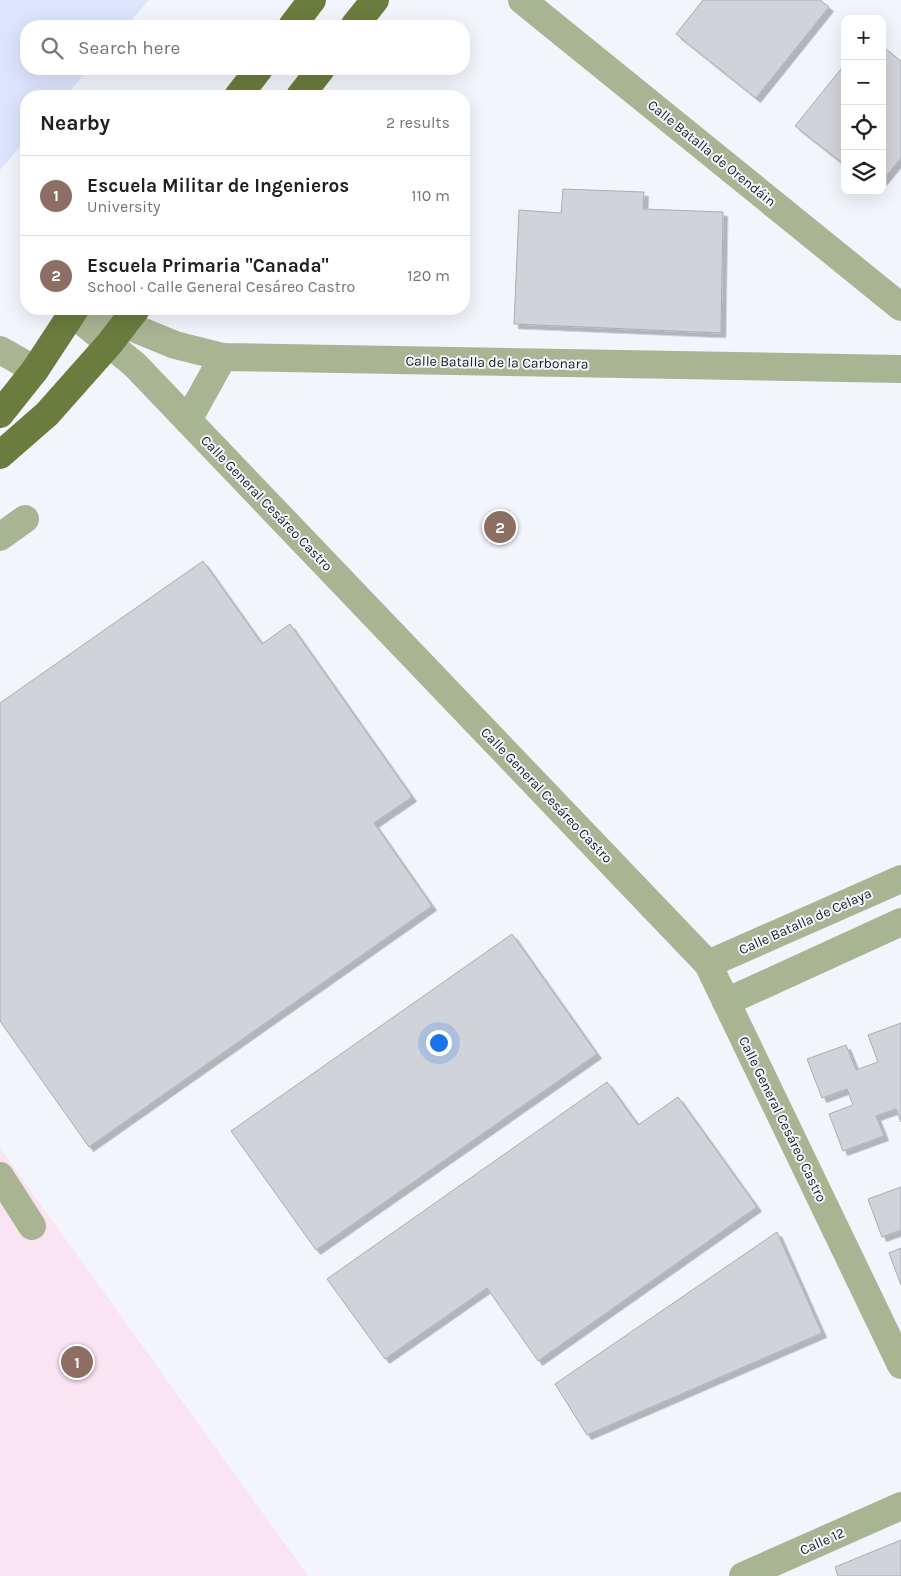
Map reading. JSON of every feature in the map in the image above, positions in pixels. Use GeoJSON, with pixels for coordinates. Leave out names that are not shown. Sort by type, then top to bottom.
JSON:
{"type":"FeatureCollection","features":[{"type":"Feature","properties":{"kind":"main road"},"geometry":{"type":"LineString","coordinates":[[297,20],[312,0]]}},
{"type":"Feature","properties":{"kind":"main road"},"geometry":{"type":"LineString","coordinates":[[359,20],[375,0]]}},
{"type":"Feature","properties":{"kind":"main road"},"geometry":{"type":"LineString","coordinates":[[243,90],[254,75]]}},
{"type":"Feature","properties":{"kind":"main road"},"geometry":{"type":"LineString","coordinates":[[305,90],[316,75]]}},
{"type":"Feature","properties":{"kind":"main road"},"geometry":{"type":"LineString","coordinates":[[0,414],[34,370],[71,315]]}},
{"type":"Feature","properties":{"kind":"main road"},"geometry":{"type":"LineString","coordinates":[[0,456],[47,414],[118,321]]}},
{"type":"Feature","properties":{"kind":"street","name":"Calle Batalla de Orendáin"},"geometry":{"type":"LineString","coordinates":[[522,0],[901,307]]}},
{"type":"Feature","properties":{"kind":"street","name":"Calle General Cesáreo Castro"},"geometry":{"type":"LineString","coordinates":[[92,315],[118,321],[135,365],[708,964],[901,1365]]}},
{"type":"Feature","properties":{"kind":"street","name":"Calle Batalla de la Carbonara"},"geometry":{"type":"LineString","coordinates":[[118,321],[175,345],[223,357],[901,369]]}},
{"type":"Feature","properties":{"kind":"street"},"geometry":{"type":"LineString","coordinates":[[0,350],[34,370]]}},
{"type":"Feature","properties":{"kind":"street"},"geometry":{"type":"LineString","coordinates":[[188,420],[223,357]]}},
{"type":"Feature","properties":{"kind":"street"},"geometry":{"type":"LineString","coordinates":[[0,537],[25,519]]}},
{"type":"Feature","properties":{"kind":"street","name":"Calle Batalla de Celaya"},"geometry":{"type":"LineString","coordinates":[[708,964],[901,879]]}},
{"type":"Feature","properties":{"kind":"street"},"geometry":{"type":"LineString","coordinates":[[726,1002],[901,922]]}},
{"type":"Feature","properties":{"kind":"street"},"geometry":{"type":"LineString","coordinates":[[0,1176],[32,1226]]}},
{"type":"Feature","properties":{"kind":"street","name":"Calle 12"},"geometry":{"type":"LineString","coordinates":[[744,1576],[901,1506]]}},
{"type":"Feature","properties":{"kind":"shaded area"},"geometry":{"type":"Polygon","coordinates":[[[0,0],[149,0],[131,20],[20,20],[20,75],[84,75],[70,90],[20,90],[20,147],[0,170],[0,0]]]}},
{"type":"Feature","properties":{"kind":"shaded area"},"geometry":{"type":"Polygon","coordinates":[[[0,1148],[308,1576],[0,1576],[0,1148]]]}},
{"type":"Feature","properties":{"kind":"building"},"geometry":{"type":"Polygon","coordinates":[[[703,0],[820,0],[829,7],[756,98],[676,34],[703,0]]]}},
{"type":"Feature","properties":{"kind":"building"},"geometry":{"type":"Polygon","coordinates":[[[886,49],[901,61],[901,158],[886,176],[886,49]]]}},
{"type":"Feature","properties":{"kind":"building"},"geometry":{"type":"Polygon","coordinates":[[[841,69],[841,162],[795,126],[841,69]]]}},
{"type":"Feature","properties":{"kind":"building"},"geometry":{"type":"Polygon","coordinates":[[[563,189],[644,192],[643,209],[723,212],[721,333],[514,324],[519,210],[561,213],[563,189]]]}},
{"type":"Feature","properties":{"kind":"building"},"geometry":{"type":"Polygon","coordinates":[[[203,561],[262,644],[290,624],[412,797],[374,823],[432,906],[89,1147],[0,1021],[0,703],[203,561]]]}},
{"type":"Feature","properties":{"kind":"building"},"geometry":{"type":"Polygon","coordinates":[[[512,934],[597,1054],[316,1250],[231,1131],[512,934]]]}},
{"type":"Feature","properties":{"kind":"building"},"geometry":{"type":"Polygon","coordinates":[[[901,1023],[901,1122],[896,1109],[876,1116],[884,1136],[843,1151],[829,1114],[853,1105],[847,1089],[822,1098],[807,1059],[846,1045],[856,1070],[878,1062],[868,1035],[901,1023]]]}},
{"type":"Feature","properties":{"kind":"building"},"geometry":{"type":"Polygon","coordinates":[[[607,1082],[638,1125],[678,1097],[757,1207],[538,1361],[487,1288],[385,1359],[327,1279],[607,1082]]]}},
{"type":"Feature","properties":{"kind":"building"},"geometry":{"type":"Polygon","coordinates":[[[901,1187],[901,1230],[882,1237],[868,1199],[901,1187]]]}},
{"type":"Feature","properties":{"kind":"building"},"geometry":{"type":"Polygon","coordinates":[[[777,1232],[822,1333],[587,1435],[555,1384],[777,1232]]]}},
{"type":"Feature","properties":{"kind":"building"},"geometry":{"type":"Polygon","coordinates":[[[901,1248],[901,1285],[889,1253],[901,1248]]]}},
{"type":"Feature","properties":{"kind":"building"},"geometry":{"type":"Polygon","coordinates":[[[901,1540],[901,1576],[838,1576],[835,1567],[901,1540]]]}},
{"type":"Feature","properties":{"kind":"place","name":"Escuela Primaria \"Canada\""},"geometry":{"type":"Point","coordinates":[500,527]}},
{"type":"Feature","properties":{"kind":"place","name":"Escuela Militar de Ingenieros"},"geometry":{"type":"Point","coordinates":[77,1362]}}]}
